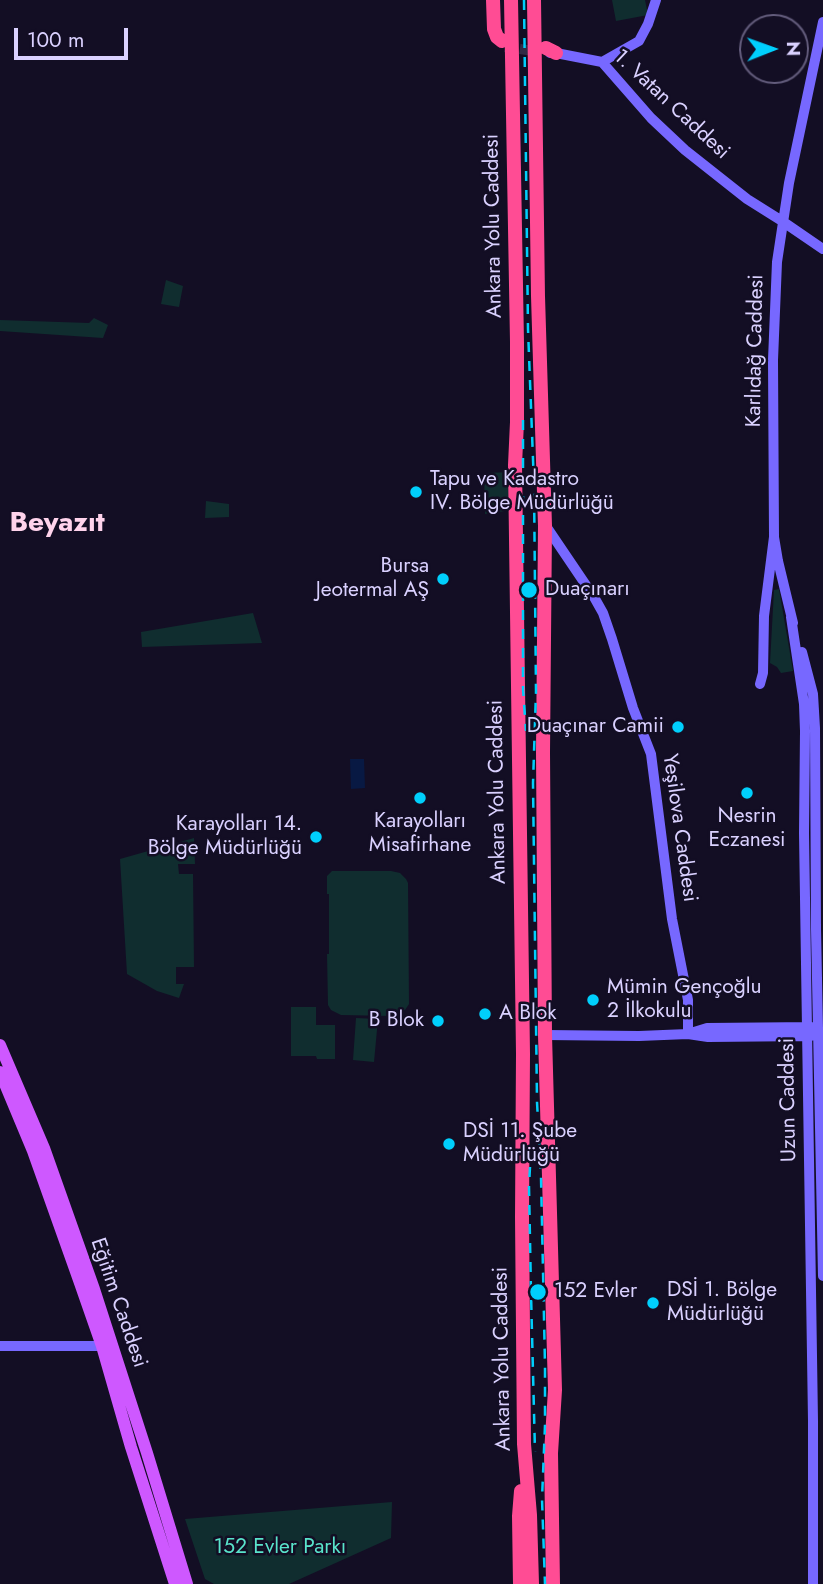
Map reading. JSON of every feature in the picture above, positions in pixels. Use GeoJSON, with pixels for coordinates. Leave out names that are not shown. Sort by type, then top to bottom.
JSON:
{"type":"FeatureCollection","features":[{"type":"Feature","properties":{"kind":"highway"},"geometry":{"type":"LineString","coordinates":[[491,0],[494,29],[502,44]]}},
{"type":"Feature","properties":{"kind":"highway","name":"Ankara Yolu Caddesi"},"geometry":{"type":"LineString","coordinates":[[511,0],[517,342],[515,465],[523,1054],[524,1444],[532,1584]]}},
{"type":"Feature","properties":{"kind":"highway","name":"Ankara Yolu Caddesi"},"geometry":{"type":"LineString","coordinates":[[534,0],[538,296],[545,526],[545,1035],[555,1390],[551,1453],[553,1584]]}},
{"type":"Feature","properties":{"kind":"highway"},"geometry":{"type":"LineString","coordinates":[[555,1390],[560,1451],[563,1584]]}},
{"type":"Feature","properties":{"kind":"highway"},"geometry":{"type":"LineString","coordinates":[[520,1584],[519,1516],[524,1444]]}},
{"type":"Feature","properties":{"kind":"main road"},"geometry":{"type":"LineString","coordinates":[[602,62],[639,41],[656,0]]}},
{"type":"Feature","properties":{"kind":"main road","name":"Karlıdağ Caddesi"},"geometry":{"type":"LineString","coordinates":[[760,684],[764,616],[774,537],[773,360],[777,262],[782,220],[823,22]]}},
{"type":"Feature","properties":{"kind":"main road","name":"1. Vatan Caddesi"},"geometry":{"type":"LineString","coordinates":[[550,52],[602,62],[651,118],[685,149],[747,199],[823,249]]}},
{"type":"Feature","properties":{"kind":"main road","name":"Yeşilova Caddesi"},"geometry":{"type":"LineString","coordinates":[[545,526],[603,613],[633,708],[651,754],[672,919],[688,1000],[688,1034]]}},
{"type":"Feature","properties":{"kind":"main road","name":"Uzun Caddesi"},"geometry":{"type":"LineString","coordinates":[[774,537],[791,617],[809,674],[815,728],[813,1584]]}},
{"type":"Feature","properties":{"kind":"main road"},"geometry":{"type":"LineString","coordinates":[[545,1035],[688,1034],[708,1028],[816,1032]]}},
{"type":"Feature","properties":{"kind":"main road","name":"Uzun Caddesi"},"geometry":{"type":"LineString","coordinates":[[816,1032],[823,1276]]}},
{"type":"Feature","properties":{"kind":"main road","name":"Eğitim Caddesi"},"geometry":{"type":"LineString","coordinates":[[0,1045],[44,1148],[94,1289],[131,1402],[181,1583]]}},
{"type":"Feature","properties":{"kind":"main road","name":"Eğitim Caddesi"},"geometry":{"type":"LineString","coordinates":[[0,1072],[33,1150],[102,1346],[131,1447],[181,1583]]}},
{"type":"Feature","properties":{"kind":"main road"},"geometry":{"type":"LineString","coordinates":[[0,1346],[102,1346]]}},
{"type":"Feature","properties":{"kind":"green space"},"geometry":{"type":"Polygon","coordinates":[[[612,0],[645,0],[648,15],[616,21],[612,0]]]}},
{"type":"Feature","properties":{"kind":"green space"},"geometry":{"type":"Polygon","coordinates":[[[166,280],[183,286],[179,307],[161,304],[166,280]]]}},
{"type":"Feature","properties":{"kind":"green space"},"geometry":{"type":"Polygon","coordinates":[[[94,318],[108,325],[103,338],[0,331],[0,320],[89,323],[94,318]]]}},
{"type":"Feature","properties":{"kind":"green space"},"geometry":{"type":"Polygon","coordinates":[[[512,472],[512,510],[485,514],[484,473],[512,472]]]}},
{"type":"Feature","properties":{"kind":"green space"},"geometry":{"type":"Polygon","coordinates":[[[206,501],[229,504],[229,517],[205,518],[206,501]]]}},
{"type":"Feature","properties":{"kind":"green space"},"geometry":{"type":"Polygon","coordinates":[[[779,589],[793,671],[781,673],[770,663],[774,590],[779,589]]]}},
{"type":"Feature","properties":{"kind":"green space"},"geometry":{"type":"Polygon","coordinates":[[[253,613],[262,643],[142,647],[141,632],[253,613]]]}},
{"type":"Feature","properties":{"kind":"green space"},"geometry":{"type":"Polygon","coordinates":[[[194,838],[195,864],[178,864],[179,874],[193,874],[194,967],[176,967],[176,984],[184,984],[179,998],[157,991],[127,974],[120,859],[194,838]]]}},
{"type":"Feature","properties":{"kind":"green space"},"geometry":{"type":"Polygon","coordinates":[[[332,871],[391,871],[400,873],[408,883],[409,1004],[399,1014],[341,1015],[331,1010],[328,1005],[327,876],[332,871]]]}},
{"type":"Feature","properties":{"kind":"green space"},"geometry":{"type":"Polygon","coordinates":[[[291,1007],[316,1007],[316,1025],[335,1025],[335,1059],[291,1056],[291,1007]]]}},
{"type":"Feature","properties":{"kind":"green space"},"geometry":{"type":"Polygon","coordinates":[[[356,1018],[378,1019],[374,1062],[353,1060],[356,1018]]]}},
{"type":"Feature","properties":{"kind":"green space","name":"152 Evler Parkı"},"geometry":{"type":"Polygon","coordinates":[[[392,1502],[391,1538],[289,1584],[214,1584],[205,1579],[185,1519],[392,1502]]]}},
{"type":"Feature","properties":{"kind":"water"},"geometry":{"type":"Polygon","coordinates":[[[350,759],[364,759],[365,788],[351,789],[350,759]]]}},
{"type":"Feature","properties":{"kind":"tunnel"},"geometry":{"type":"LineString","coordinates":[[505,47],[541,52]]}},
{"type":"Feature","properties":{"kind":"railway"},"geometry":{"type":"LineString","coordinates":[[524,0],[528,329],[534,485],[536,692],[533,783],[537,1102],[545,1365],[542,1499],[545,1584]]}},
{"type":"Feature","properties":{"kind":"railway"},"geometry":{"type":"LineString","coordinates":[[523,420],[523,689],[526,731]]}},
{"type":"Feature","properties":{"kind":"railway"},"geometry":{"type":"LineString","coordinates":[[531,1148],[529,1186],[535,1452]]}},
{"type":"Feature","properties":{"kind":"place","name":"Tapu ve Kadastro IV. Bölge Müdürlüğü"},"geometry":{"type":"Point","coordinates":[416,492]}},
{"type":"Feature","properties":{"kind":"place","name":"Bursa Jeotermal AŞ"},"geometry":{"type":"Point","coordinates":[443,579]}},
{"type":"Feature","properties":{"kind":"place","name":"Duaçınarı"},"geometry":{"type":"Point","coordinates":[529,590]}},
{"type":"Feature","properties":{"kind":"place","name":"Duaçınar Camii"},"geometry":{"type":"Point","coordinates":[678,727]}},
{"type":"Feature","properties":{"kind":"place","name":"Nesrin Eczanesi"},"geometry":{"type":"Point","coordinates":[747,793]}},
{"type":"Feature","properties":{"kind":"place","name":"Karayolları Misafirhane"},"geometry":{"type":"Point","coordinates":[420,798]}},
{"type":"Feature","properties":{"kind":"place","name":"Karayolları 14. Bölge Müdürlüğü"},"geometry":{"type":"Point","coordinates":[316,837]}},
{"type":"Feature","properties":{"kind":"place","name":"Mümin Gençoğlu 2 İlkokulu"},"geometry":{"type":"Point","coordinates":[593,1000]}},
{"type":"Feature","properties":{"kind":"place","name":"A Blok"},"geometry":{"type":"Point","coordinates":[485,1014]}},
{"type":"Feature","properties":{"kind":"place","name":"B Blok"},"geometry":{"type":"Point","coordinates":[438,1021]}},
{"type":"Feature","properties":{"kind":"place","name":"DSİ 11. Şube Müdürlüğü"},"geometry":{"type":"Point","coordinates":[449,1144]}},
{"type":"Feature","properties":{"kind":"place","name":"152 Evler"},"geometry":{"type":"Point","coordinates":[538,1292]}},
{"type":"Feature","properties":{"kind":"place","name":"DSİ 1. Bölge Müdürlüğü"},"geometry":{"type":"Point","coordinates":[653,1303]}},
{"type":"Feature","properties":{"kind":"district","name":"Beyazıt"},"geometry":{"type":"Point","coordinates":[57,524]}}]}
